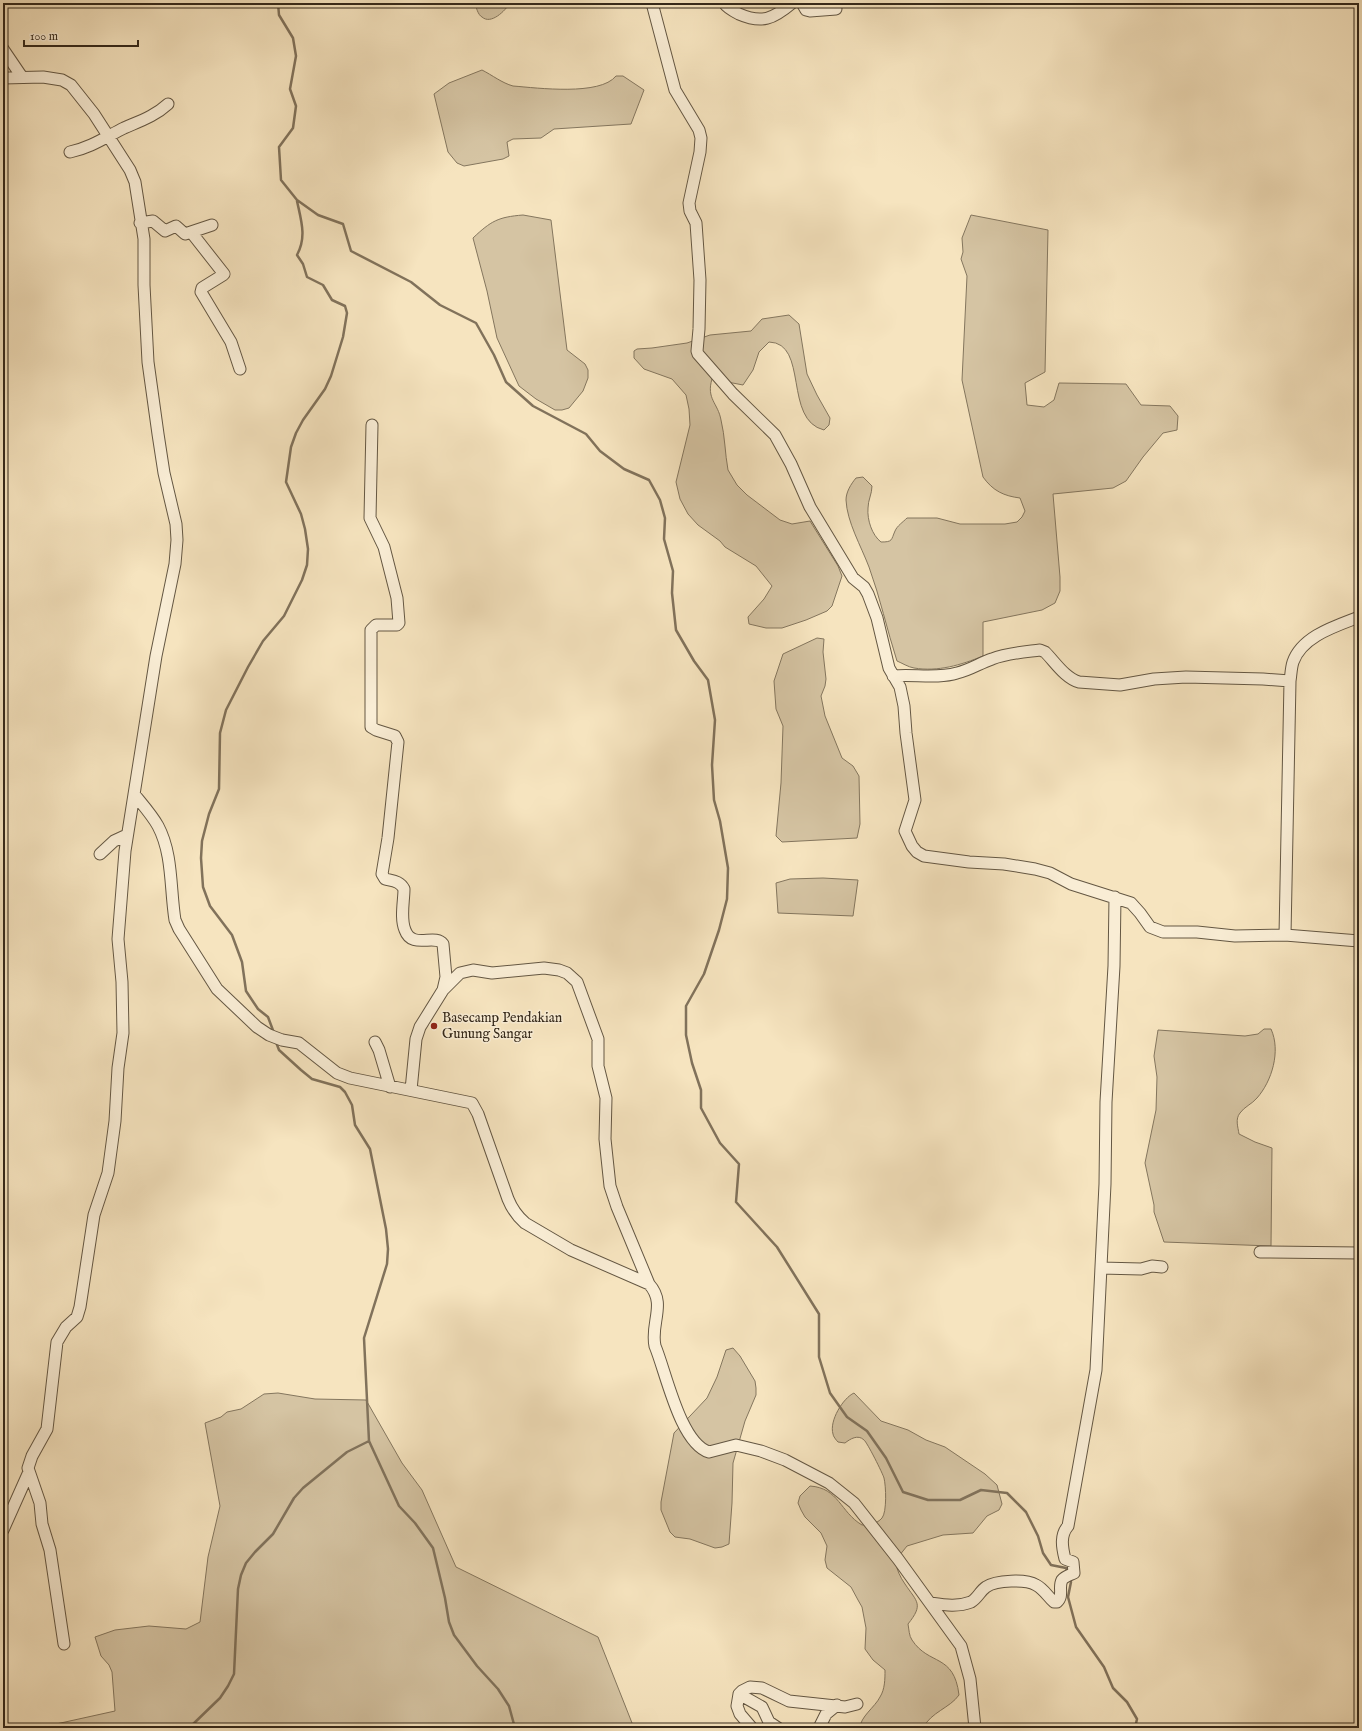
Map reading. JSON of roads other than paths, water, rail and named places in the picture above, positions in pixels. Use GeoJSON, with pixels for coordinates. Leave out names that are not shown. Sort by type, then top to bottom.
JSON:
{"type":"FeatureCollection","features":[{"type":"Feature","properties":{"kind":"street"},"geometry":{"type":"LineString","coordinates":[[652,3],[675,90],[699,130],[701,138],[700,152],[689,203],[690,211],[696,223],[700,280],[697,351],[733,394],[775,435],[784,450],[810,507],[853,578],[864,587],[868,594],[877,618],[889,668],[900,688],[904,706],[915,800],[905,832],[917,852],[924,856],[943,860],[1004,864],[1050,873],[1071,884],[1133,904],[1150,927],[1162,932],[1197,932],[1235,936],[1285,934],[1359,940]]}},
{"type":"Feature","properties":{"kind":"street"},"geometry":{"type":"LineString","coordinates":[[724,3],[733,11],[748,19],[756,20],[767,19],[779,13],[792,3]]}},
{"type":"Feature","properties":{"kind":"street"},"geometry":{"type":"LineString","coordinates":[[802,3],[806,10],[810,11],[836,9]]}},
{"type":"Feature","properties":{"kind":"street"},"geometry":{"type":"LineString","coordinates":[[3,49],[22,77]]}},
{"type":"Feature","properties":{"kind":"street"},"geometry":{"type":"LineString","coordinates":[[3,78],[22,77],[62,80],[71,85],[94,114],[130,170],[135,182],[145,254],[144,285],[148,362],[164,473],[176,524],[177,540],[175,564],[156,656],[127,835],[118,939],[122,982],[123,1033],[118,1068],[115,1121],[108,1173],[94,1215],[80,1307],[77,1317],[66,1327],[58,1342],[47,1429],[28,1463],[28,1474],[40,1503],[42,1524],[50,1550],[64,1644]]}},
{"type":"Feature","properties":{"kind":"street"},"geometry":{"type":"LineString","coordinates":[[70,152],[87,148],[151,117],[168,104]]}},
{"type":"Feature","properties":{"kind":"street"},"geometry":{"type":"LineString","coordinates":[[140,223],[154,221],[164,231],[176,226],[183,233],[212,225]]}},
{"type":"Feature","properties":{"kind":"street"},"geometry":{"type":"LineString","coordinates":[[191,232],[224,274],[202,288],[201,292],[231,342],[240,369]]}},
{"type":"Feature","properties":{"kind":"street"},"geometry":{"type":"LineString","coordinates":[[372,425],[370,518],[384,547],[397,598],[399,623],[397,625],[376,625],[371,630],[371,727],[396,737],[398,742],[388,838],[382,874],[385,879],[402,884],[404,889],[403,923],[408,936],[418,941],[437,940],[443,944],[446,977],[443,990]]}},
{"type":"Feature","properties":{"kind":"street"},"geometry":{"type":"LineString","coordinates":[[1285,934],[1290,681],[1293,663],[1303,647],[1325,631],[1359,617]]}},
{"type":"Feature","properties":{"kind":"street"},"geometry":{"type":"LineString","coordinates":[[893,676],[909,674],[931,676],[956,674],[991,659],[1008,654],[1040,650],[1045,652],[1065,674],[1079,682],[1120,685],[1154,679],[1186,677],[1290,681]]}},
{"type":"Feature","properties":{"kind":"street"},"geometry":{"type":"LineString","coordinates":[[134,794],[158,825],[166,843],[175,920],[217,989],[257,1027],[269,1035],[282,1040],[299,1043],[337,1073],[361,1081],[468,1101],[474,1105],[513,1210],[525,1223],[571,1250],[649,1284]]}},
{"type":"Feature","properties":{"kind":"street"},"geometry":{"type":"LineString","coordinates":[[100,854],[114,841],[127,835]]}},
{"type":"Feature","properties":{"kind":"street"},"geometry":{"type":"LineString","coordinates":[[931,1604],[949,1606],[964,1604],[975,1599],[987,1586],[1017,1581],[1034,1584],[1043,1590],[1054,1602],[1057,1602],[1061,1597],[1061,1581],[1069,1576],[1074,1569],[1072,1562],[1066,1559],[1062,1544],[1064,1531],[1068,1526],[1096,1370],[1105,1184],[1106,1102],[1114,966],[1115,897]]}},
{"type":"Feature","properties":{"kind":"street"},"geometry":{"type":"LineString","coordinates":[[411,1090],[416,1039],[420,1027],[443,990],[460,973],[472,970],[492,973],[544,968],[558,970],[567,974],[577,982],[598,1039],[598,1066],[606,1098],[606,1155],[613,1196],[649,1284],[655,1291],[658,1301],[654,1336],[655,1346],[678,1413],[687,1431],[698,1446],[709,1452],[736,1445],[753,1448],[785,1460],[828,1483],[854,1503],[954,1635],[964,1655],[970,1679],[975,1728]]}},
{"type":"Feature","properties":{"kind":"street"},"geometry":{"type":"LineString","coordinates":[[375,1042],[379,1050],[390,1087]]}},
{"type":"Feature","properties":{"kind":"street"},"geometry":{"type":"LineString","coordinates":[[1260,1252],[1359,1253]]}},
{"type":"Feature","properties":{"kind":"street"},"geometry":{"type":"LineString","coordinates":[[1101,1268],[1141,1269],[1162,1267]]}},
{"type":"Feature","properties":{"kind":"street"},"geometry":{"type":"LineString","coordinates":[[3,1530],[28,1474]]}},
{"type":"Feature","properties":{"kind":"street"},"geometry":{"type":"LineString","coordinates":[[752,1728],[738,1710],[737,1702],[739,1694],[746,1688],[762,1688],[789,1701],[850,1706],[857,1704]]}},
{"type":"Feature","properties":{"kind":"street"},"geometry":{"type":"LineString","coordinates":[[739,1694],[762,1707],[768,1722],[778,1728]]}},
{"type":"Feature","properties":{"kind":"street"},"geometry":{"type":"LineString","coordinates":[[819,1728],[826,1714],[837,1705]]}},
{"type":"Feature","properties":{"kind":"waterway"},"geometry":{"type":"LineString","coordinates":[[278,3],[279,15],[293,38],[296,56],[290,89],[296,106],[293,128],[279,147],[281,180],[297,200],[318,215],[343,224],[351,251],[411,282],[440,305],[476,323],[494,355],[506,382],[533,406],[586,434],[600,451],[624,469],[649,480],[660,500],[665,518],[664,539],[673,571],[672,593],[676,630],[694,661],[708,680],[715,720],[712,765],[714,800],[720,821],[728,868],[727,899],[719,930],[704,974],[686,1006],[686,1035],[692,1063],[701,1090],[701,1108],[720,1143],[739,1164],[736,1202],[777,1247],[819,1314],[819,1357],[830,1393],[847,1417],[867,1431],[886,1458],[903,1492],[928,1500],[960,1500],[981,1490],[1007,1493],[1026,1512],[1038,1536],[1043,1553],[1051,1565],[1066,1568],[1068,1573]]}},
{"type":"Feature","properties":{"kind":"waterway"},"geometry":{"type":"LineString","coordinates":[[274,1033],[268,1017],[258,1009],[246,991],[242,962],[232,935],[210,906],[203,887],[201,858],[202,841],[209,814],[219,789],[220,733],[226,710],[263,641],[284,616],[302,580],[307,565],[308,549],[305,529],[301,514],[286,482],[291,447],[303,420],[325,389],[331,376],[343,337],[347,313],[345,306],[332,300],[323,285],[307,277],[303,264],[297,255],[302,242],[302,228],[297,201]]}},
{"type":"Feature","properties":{"kind":"waterway"},"geometry":{"type":"LineString","coordinates":[[189,1728],[220,1698],[234,1674],[238,1589],[241,1575],[246,1563],[273,1534],[294,1498],[303,1488],[347,1452],[369,1441],[364,1338],[387,1264],[388,1249],[386,1229],[370,1149],[355,1125],[352,1105],[345,1092],[340,1087],[312,1079],[279,1050],[276,1042]]}},
{"type":"Feature","properties":{"kind":"waterway"},"geometry":{"type":"LineString","coordinates":[[369,1441],[399,1506],[415,1523],[433,1548],[449,1622],[454,1635],[477,1666],[498,1689],[509,1706],[515,1728]]}},
{"type":"Feature","properties":{"kind":"waterway"},"geometry":{"type":"LineString","coordinates":[[1069,1578],[1071,1582],[1068,1597],[1076,1627],[1104,1667],[1113,1688],[1127,1702],[1137,1719],[1135,1728]]}},
{"type":"Feature","properties":{"kind":"place","name":"Basecamp Pendakian Gunung Sangar"},"geometry":{"type":"Point","coordinates":[434,1026]}}]}
